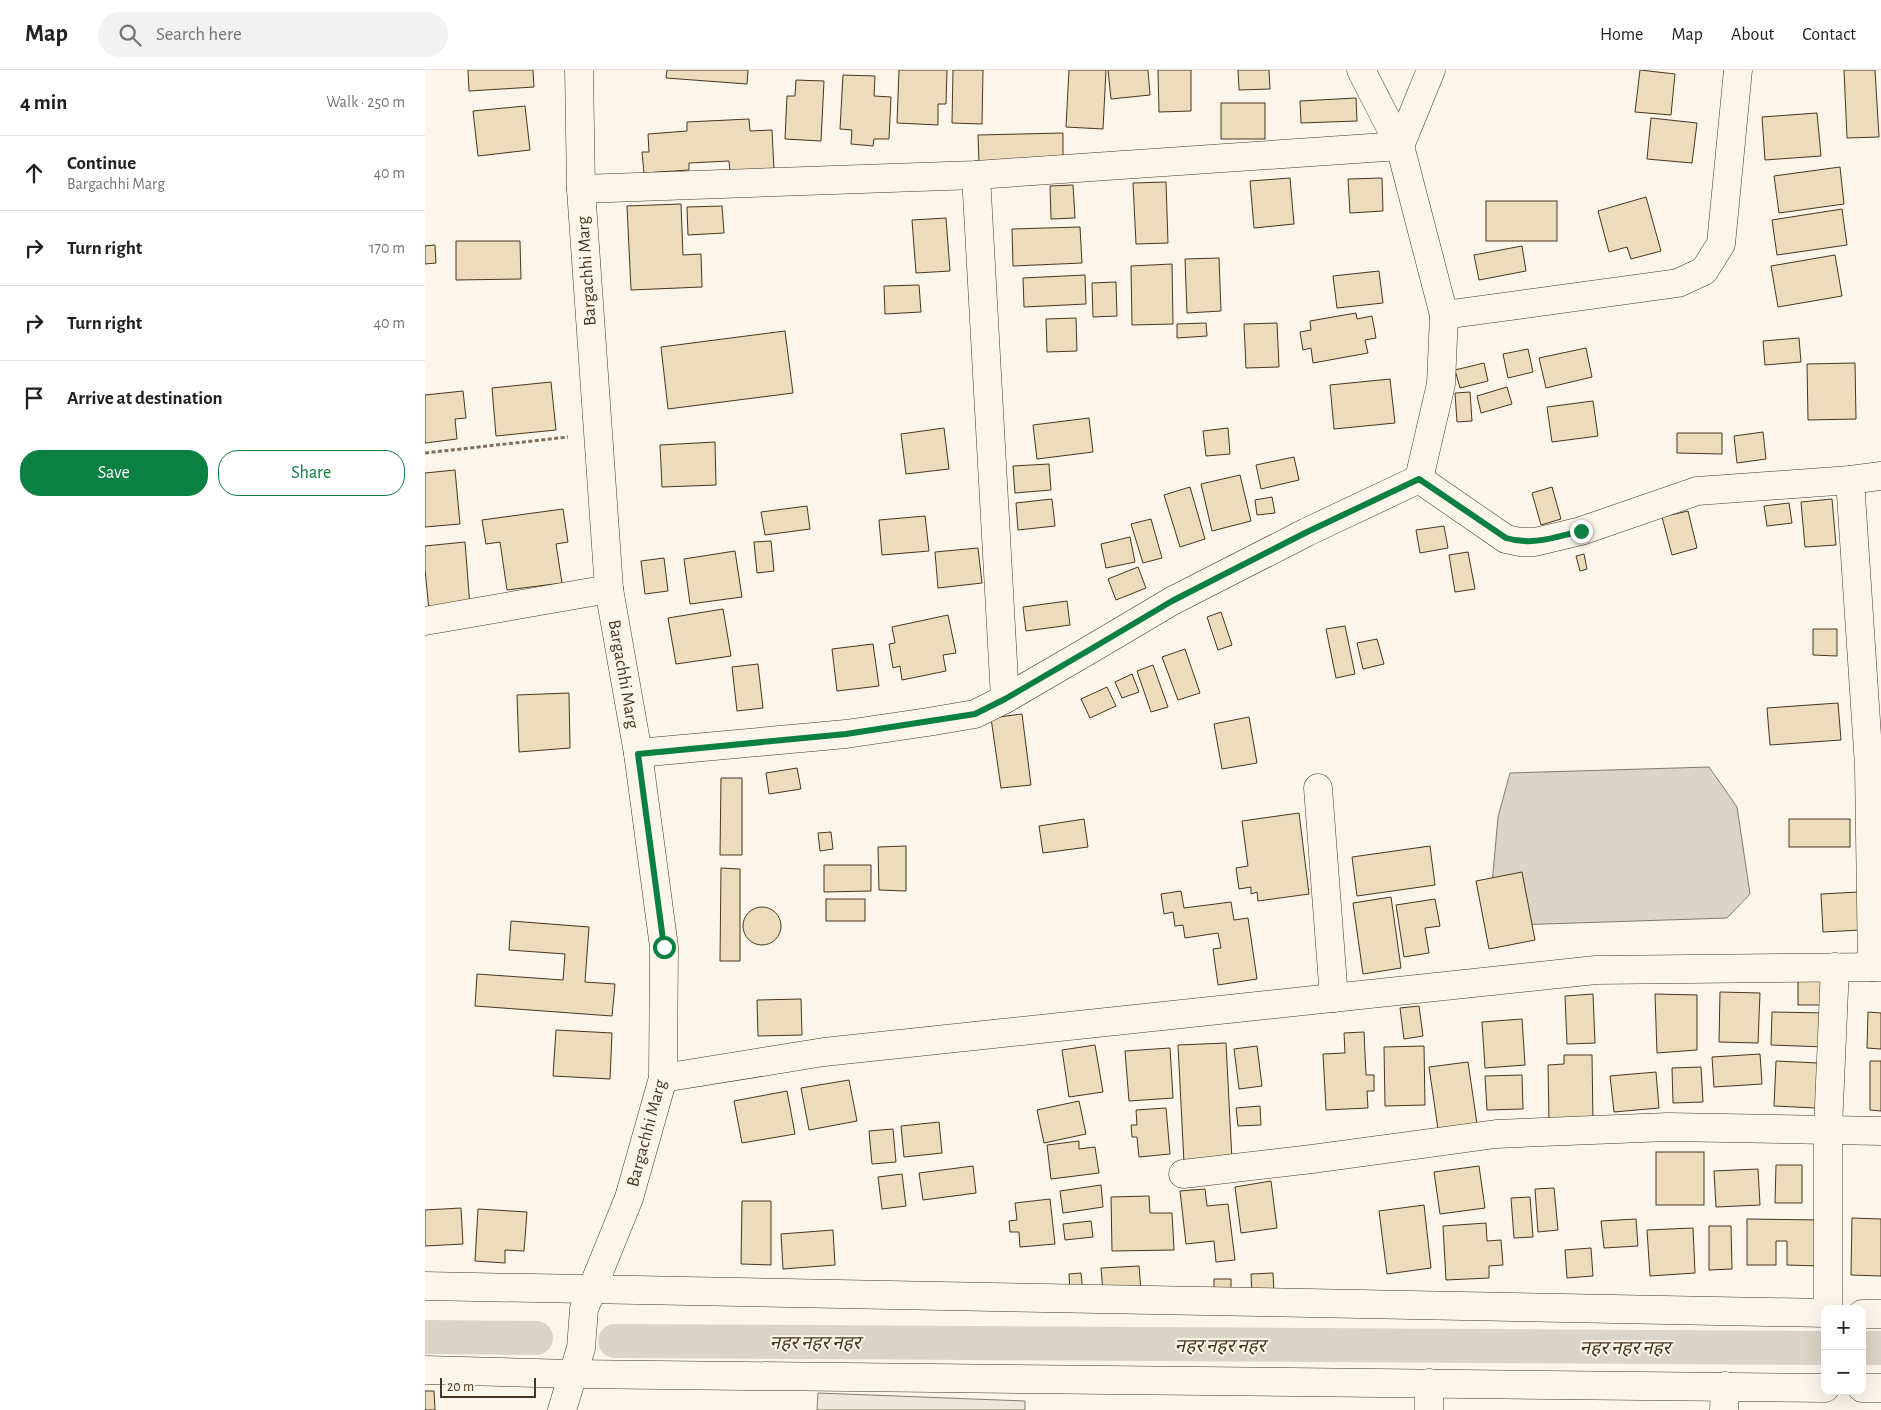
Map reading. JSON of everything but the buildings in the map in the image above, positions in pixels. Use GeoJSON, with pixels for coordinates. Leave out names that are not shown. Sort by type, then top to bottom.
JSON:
{"type":"FeatureCollection","features":[{"type":"Feature","properties":{"kind":"street","name":"Bargachhi Marg"},"geometry":{"type":"LineString","coordinates":[[562,1410],[581,1348],[588,1299],[629,1198],[663,1078],[664,947],[638,754],[609,589],[581,189],[579,70]]}},
{"type":"Feature","properties":{"kind":"street"},"geometry":{"type":"LineString","coordinates":[[1361,70],[1400,146],[1444,315],[1441,384],[1419,479]]}},
{"type":"Feature","properties":{"kind":"street"},"geometry":{"type":"LineString","coordinates":[[1400,146],[1431,70]]}},
{"type":"Feature","properties":{"kind":"street"},"geometry":{"type":"LineString","coordinates":[[1444,315],[1678,283],[1704,271],[1721,244],[1738,70]]}},
{"type":"Feature","properties":{"kind":"street"},"geometry":{"type":"LineString","coordinates":[[581,189],[976,175],[1400,146]]}},
{"type":"Feature","properties":{"kind":"street"},"geometry":{"type":"LineString","coordinates":[[976,175],[1005,699]]}},
{"type":"Feature","properties":{"kind":"street"},"geometry":{"type":"LineString","coordinates":[[1419,479],[1506,538],[1520,542],[1535,542],[1581,531],[1697,491],[1881,476]]}},
{"type":"Feature","properties":{"kind":"street"},"geometry":{"type":"LineString","coordinates":[[638,754],[846,734],[975,714],[1005,699],[1172,601],[1307,532],[1419,479]]}},
{"type":"Feature","properties":{"kind":"street"},"geometry":{"type":"LineString","coordinates":[[663,1078],[824,1052],[1596,970],[1876,967],[1875,765],[1872,663],[1850,480]]}},
{"type":"Feature","properties":{"kind":"street"},"geometry":{"type":"LineString","coordinates":[[425,621],[609,589]]}},
{"type":"Feature","properties":{"kind":"street"},"geometry":{"type":"LineString","coordinates":[[1318,788],[1334,998]]}},
{"type":"Feature","properties":{"kind":"street"},"geometry":{"type":"LineString","coordinates":[[1828,1305],[1828,1129],[1835,967]]}},
{"type":"Feature","properties":{"kind":"street"},"geometry":{"type":"LineString","coordinates":[[1183,1174],[1496,1134],[1668,1126],[1881,1131]]}},
{"type":"Feature","properties":{"kind":"street"},"geometry":{"type":"LineString","coordinates":[[425,1286],[588,1299],[1821,1313]]}},
{"type":"Feature","properties":{"kind":"street"},"geometry":{"type":"LineString","coordinates":[[1866,1314],[1881,1314]]}},
{"type":"Feature","properties":{"kind":"street"},"geometry":{"type":"LineString","coordinates":[[425,1370],[1429,1397],[1725,1398],[1821,1388]]}},
{"type":"Feature","properties":{"kind":"street"},"geometry":{"type":"LineString","coordinates":[[1866,1388],[1881,1388]]}},
{"type":"Feature","properties":{"kind":"path"},"geometry":{"type":"LineString","coordinates":[[425,453],[598,434]]}},
{"type":"Feature","properties":{"kind":"shaded area"},"geometry":{"type":"Polygon","coordinates":[[[1709,767],[1737,807],[1750,894],[1727,918],[1514,925],[1491,896],[1498,817],[1510,773],[1709,767]]]}},
{"type":"Feature","properties":{"kind":"shaded area"},"geometry":{"type":"Polygon","coordinates":[[[818,1393],[1025,1401],[1025,1410],[817,1410],[818,1393]]]}},
{"type":"Feature","properties":{"kind":"waterway","name":"नहर नहर नहर"},"geometry":{"type":"LineString","coordinates":[[425,1337],[536,1338]]}},
{"type":"Feature","properties":{"kind":"waterway","name":"नहर नहर नहर"},"geometry":{"type":"LineString","coordinates":[[615,1341],[1821,1348]]}},
{"type":"Feature","properties":{"kind":"waterway","name":"नहर नहर नहर"},"geometry":{"type":"LineString","coordinates":[[1866,1348],[1881,1348]]}},
{"type":"Feature","properties":{"kind":"route"},"geometry":{"type":"LineString","coordinates":[[664,947],[638,754],[846,734],[975,714],[1005,699],[1172,601],[1307,532],[1419,479],[1506,538],[1520,542],[1535,542],[1581,531]]}}]}
